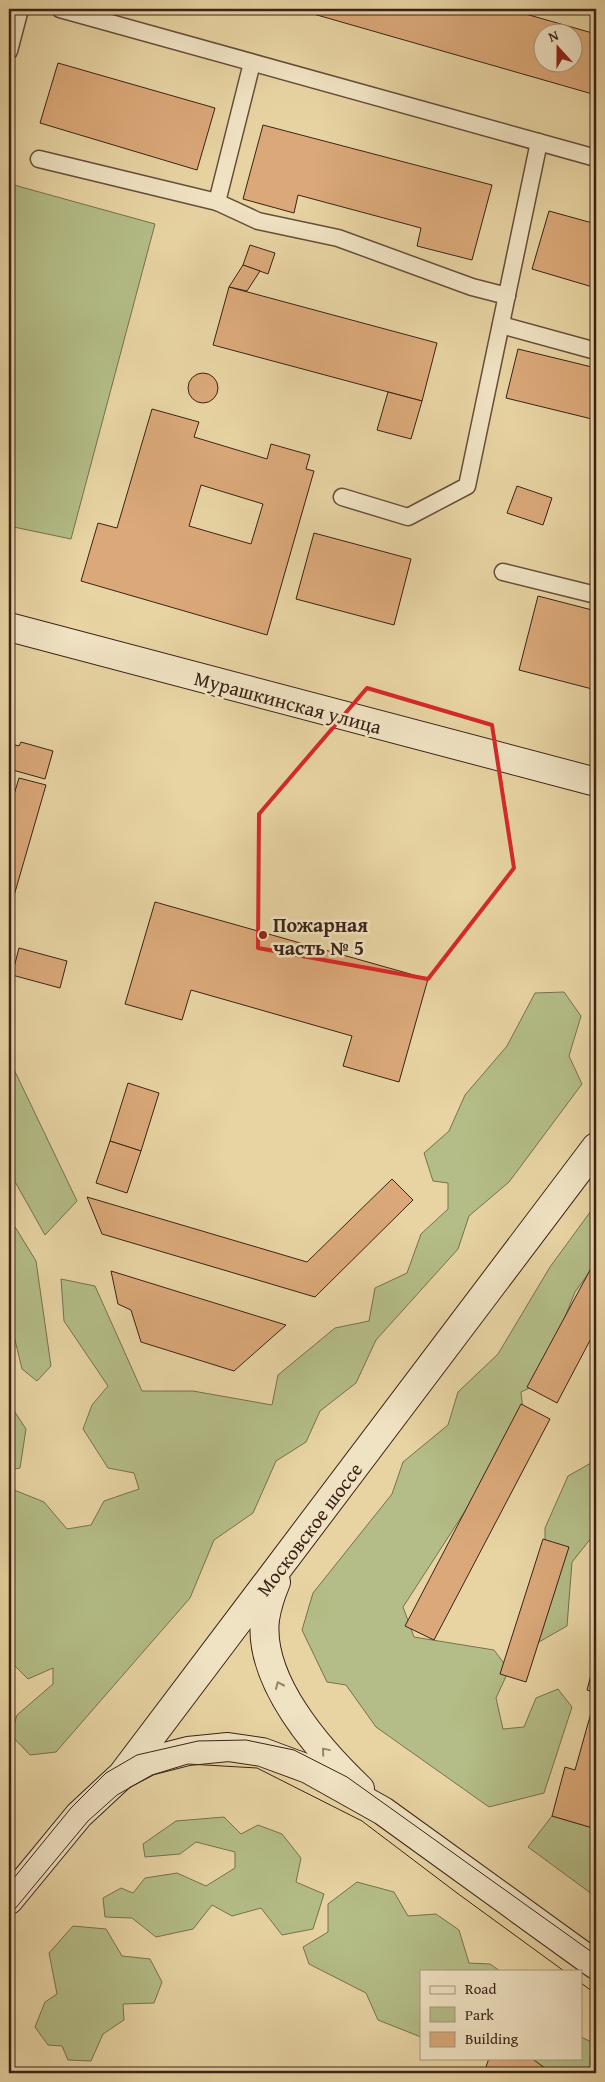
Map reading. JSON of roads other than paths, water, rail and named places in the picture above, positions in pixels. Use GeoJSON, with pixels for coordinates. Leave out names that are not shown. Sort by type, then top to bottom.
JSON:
{"type":"FeatureCollection","features":[{"type":"Feature","properties":{"kind":"main road","name":"Мурашкинская улица"},"geometry":{"type":"LineString","coordinates":[[9,627],[596,782]]}},
{"type":"Feature","properties":{"kind":"main road","name":"Мурашкинская улица"},"geometry":{"type":"LineString","coordinates":[[568,775],[596,801]]}},
{"type":"Feature","properties":{"kind":"main road","name":"Московское шоссе"},"geometry":{"type":"LineString","coordinates":[[9,1900],[79,1814],[122,1774],[283,1564],[596,1147]]}},
{"type":"Feature","properties":{"kind":"main road"},"geometry":{"type":"LineString","coordinates":[[283,1564],[269,1598],[265,1620],[266,1643],[272,1669],[284,1696],[304,1727],[347,1777],[383,1811]]}},
{"type":"Feature","properties":{"kind":"main road"},"geometry":{"type":"LineString","coordinates":[[122,1774],[149,1761],[188,1751],[228,1747],[262,1752],[308,1769],[383,1811],[596,1965]]}},
{"type":"Feature","properties":{"kind":"lane"},"geometry":{"type":"LineString","coordinates":[[9,51],[20,9]]}},
{"type":"Feature","properties":{"kind":"lane"},"geometry":{"type":"LineString","coordinates":[[60,9],[596,158]]}},
{"type":"Feature","properties":{"kind":"lane"},"geometry":{"type":"LineString","coordinates":[[217,202],[252,63]]}},
{"type":"Feature","properties":{"kind":"lane"},"geometry":{"type":"LineString","coordinates":[[342,497],[408,517],[467,486],[538,142]]}},
{"type":"Feature","properties":{"kind":"lane"},"geometry":{"type":"LineString","coordinates":[[39,159],[217,202],[258,221],[338,238],[472,287],[507,296]]}},
{"type":"Feature","properties":{"kind":"lane"},"geometry":{"type":"LineString","coordinates":[[501,325],[596,351]]}},
{"type":"Feature","properties":{"kind":"lane"},"geometry":{"type":"LineString","coordinates":[[503,572],[596,595]]}},
{"type":"Feature","properties":{"kind":"tram line"},"geometry":{"type":"LineString","coordinates":[[9,1884],[71,1808],[106,1773],[137,1755],[198,1741],[246,1740],[294,1750],[347,1777],[596,1955]]}},
{"type":"Feature","properties":{"kind":"tram line"},"geometry":{"type":"LineString","coordinates":[[9,1916],[88,1821],[117,1795],[152,1775],[188,1764],[257,1768],[362,1821],[563,1970]]}},
{"type":"Feature","properties":{"kind":"tram line"},"geometry":{"type":"LineString","coordinates":[[582,1984],[596,1994]]}},
{"type":"Feature","properties":{"kind":"place","name":"Пожарная часть № 5"},"geometry":{"type":"Point","coordinates":[263,935]}}]}
